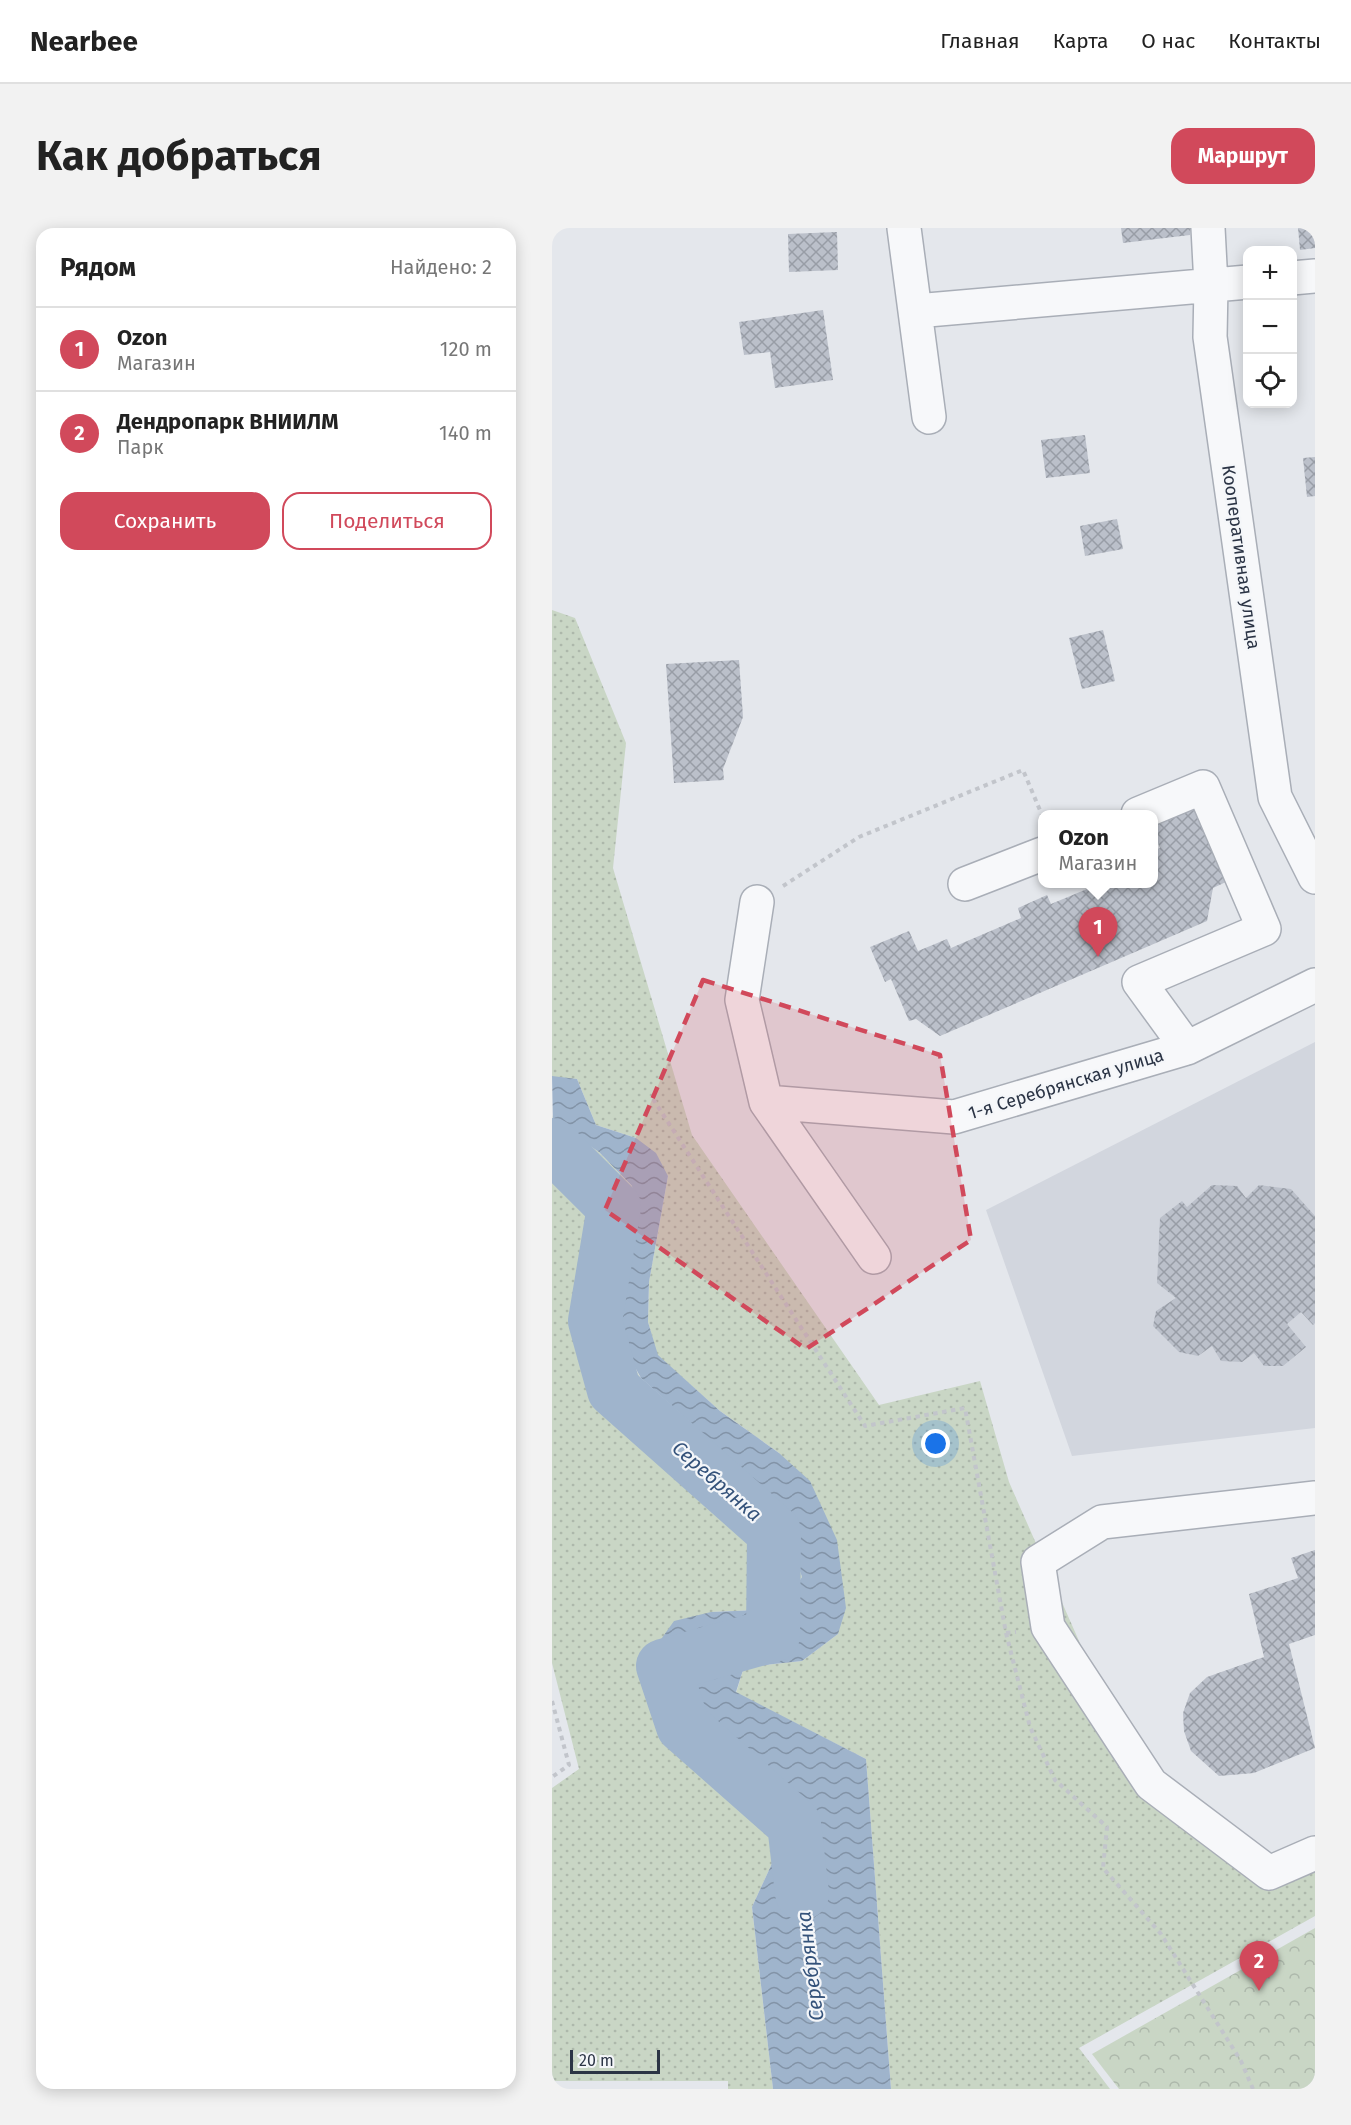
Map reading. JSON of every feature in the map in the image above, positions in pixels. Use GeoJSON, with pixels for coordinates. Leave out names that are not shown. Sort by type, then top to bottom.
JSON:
{"type":"FeatureCollection","features":[{"type":"Feature","properties":{"kind":"street"},"geometry":{"type":"LineString","coordinates":[[904,228],[929,417]]}},
{"type":"Feature","properties":{"kind":"street","name":"Кооперативная улица"},"geometry":{"type":"LineString","coordinates":[[1208,228],[1211,285],[1210,337],[1275,797],[1315,877]]}},
{"type":"Feature","properties":{"kind":"street"},"geometry":{"type":"LineString","coordinates":[[1297,278],[1315,276]]}},
{"type":"Feature","properties":{"kind":"street"},"geometry":{"type":"LineString","coordinates":[[916,311],[1243,282]]}},
{"type":"Feature","properties":{"kind":"street"},"geometry":{"type":"LineString","coordinates":[[1148,810],[1203,788],[1264,929],[1139,982],[1186,1048]]}},
{"type":"Feature","properties":{"kind":"street"},"geometry":{"type":"LineString","coordinates":[[965,884],[1038,856]]}},
{"type":"Feature","properties":{"kind":"street"},"geometry":{"type":"LineString","coordinates":[[758,902],[742,1000],[766,1102],[874,1257]]}},
{"type":"Feature","properties":{"kind":"street","name":"1-я Серебрянская улица"},"geometry":{"type":"LineString","coordinates":[[766,1102],[954,1118],[1186,1048],[1315,986]]}},
{"type":"Feature","properties":{"kind":"street"},"geometry":{"type":"LineString","coordinates":[[1315,1498],[1102,1522],[1038,1562],[1048,1627],[1151,1784],[1269,1873],[1315,1853]]}},
{"type":"Feature","properties":{"kind":"path"},"geometry":{"type":"LineString","coordinates":[[758,902],[859,837],[1023,770],[1040,810]]}},
{"type":"Feature","properties":{"kind":"path"},"geometry":{"type":"LineString","coordinates":[[653,1099],[865,1426],[965,1408],[1006,1634],[1030,1727],[1054,1780],[1107,1827],[1103,1868],[1161,1934],[1240,2061],[1253,2089]]}},
{"type":"Feature","properties":{"kind":"path"},"geometry":{"type":"LineString","coordinates":[[1006,1634],[1048,1627]]}},
{"type":"Feature","properties":{"kind":"path"},"geometry":{"type":"LineString","coordinates":[[552,1701],[569,1765],[552,1777]]}},
{"type":"Feature","properties":{"kind":"highlighted area"},"geometry":{"type":"Polygon","coordinates":[[[703,980],[940,1055],[971,1240],[806,1349],[605,1210],[703,980]]]}},
{"type":"Feature","properties":{"kind":"shaded area"},"geometry":{"type":"Polygon","coordinates":[[[1315,1042],[1315,1428],[1072,1456],[986,1210],[1315,1042]]]}},
{"type":"Feature","properties":{"kind":"green space"},"geometry":{"type":"Polygon","coordinates":[[[552,610],[575,618],[626,743],[613,868],[692,1135],[879,1405],[980,1381],[1009,1482],[1101,1691],[1156,1779],[1282,1875],[1315,1865],[1315,1916],[1079,2048],[1110,2089],[891,2089],[866,1759],[736,1693],[744,1667],[802,1661],[838,1634],[779,1453],[720,1411],[657,1355],[648,1322],[649,1282],[668,1176],[636,1138],[596,1125],[577,1079],[552,1077],[552,610]]]}},
{"type":"Feature","properties":{"kind":"green space"},"geometry":{"type":"Polygon","coordinates":[[[552,1115],[553,1121],[599,1152],[632,1186],[635,1209],[616,1293],[628,1355],[641,1379],[766,1491],[790,1541],[802,1577],[781,1609],[711,1612],[666,1696],[782,1789],[791,1822],[752,1907],[773,2089],[728,2089],[728,2081],[552,2081],[552,1788],[579,1769],[552,1663],[552,1115]]]}},
{"type":"Feature","properties":{"kind":"green space"},"geometry":{"type":"Polygon","coordinates":[[[1315,1928],[1315,2089],[1119,2089],[1092,2054],[1315,1928]]]}},
{"type":"Feature","properties":{"kind":"water"},"geometry":{"type":"Polygon","coordinates":[[[552,1076],[577,1079],[596,1125],[636,1138],[656,1153],[668,1176],[649,1282],[648,1322],[658,1355],[720,1411],[779,1453],[810,1481],[837,1540],[846,1608],[838,1634],[802,1661],[744,1667],[736,1692],[866,1759],[891,2089],[773,2089],[752,1907],[791,1822],[782,1789],[666,1696],[652,1652],[674,1621],[711,1612],[781,1609],[802,1577],[790,1541],[766,1491],[641,1378],[628,1355],[616,1293],[635,1209],[632,1186],[599,1152],[553,1121],[552,1076]]]}},
{"type":"Feature","properties":{"kind":"building"},"geometry":{"type":"Polygon","coordinates":[[[1121,228],[1190,228],[1190,235],[1123,243],[1121,228]]]}},
{"type":"Feature","properties":{"kind":"building"},"geometry":{"type":"Polygon","coordinates":[[[1298,228],[1315,228],[1315,248],[1300,250],[1298,228]]]}},
{"type":"Feature","properties":{"kind":"building"},"geometry":{"type":"Polygon","coordinates":[[[837,232],[838,270],[789,272],[788,234],[837,232]]]}},
{"type":"Feature","properties":{"kind":"building"},"geometry":{"type":"Polygon","coordinates":[[[823,310],[833,380],[775,388],[770,352],[744,355],[739,322],[823,310]]]}},
{"type":"Feature","properties":{"kind":"building"},"geometry":{"type":"Polygon","coordinates":[[[1085,435],[1090,473],[1046,478],[1041,440],[1085,435]]]}},
{"type":"Feature","properties":{"kind":"building"},"geometry":{"type":"Polygon","coordinates":[[[1315,457],[1315,496],[1307,497],[1303,458],[1315,457]]]}},
{"type":"Feature","properties":{"kind":"building"},"geometry":{"type":"Polygon","coordinates":[[[1117,519],[1123,549],[1085,556],[1080,526],[1117,519]]]}},
{"type":"Feature","properties":{"kind":"building"},"geometry":{"type":"Polygon","coordinates":[[[1103,630],[1115,681],[1082,689],[1069,638],[1103,630]]]}},
{"type":"Feature","properties":{"kind":"building"},"geometry":{"type":"Polygon","coordinates":[[[739,660],[743,717],[723,769],[724,780],[674,783],[666,664],[739,660]]]}},
{"type":"Feature","properties":{"kind":"building"},"geometry":{"type":"Polygon","coordinates":[[[1196,803],[1218,852],[1213,854],[1226,882],[1213,888],[1207,921],[940,1036],[916,1019],[909,1021],[891,979],[885,982],[870,947],[909,931],[918,951],[947,939],[951,948],[1021,918],[1018,908],[1047,895],[1051,904],[1089,888],[1158,888],[1158,849],[1160,848],[1158,819],[1196,803]]]}},
{"type":"Feature","properties":{"kind":"building"},"geometry":{"type":"Polygon","coordinates":[[[1212,1185],[1237,1186],[1246,1198],[1259,1185],[1291,1189],[1315,1216],[1315,1323],[1313,1325],[1301,1312],[1287,1324],[1306,1347],[1283,1366],[1264,1366],[1254,1353],[1242,1362],[1221,1361],[1212,1346],[1198,1356],[1179,1352],[1153,1326],[1156,1311],[1176,1298],[1157,1283],[1160,1218],[1182,1201],[1187,1207],[1212,1185]]]}},
{"type":"Feature","properties":{"kind":"building"},"geometry":{"type":"Polygon","coordinates":[[[1315,1550],[1315,1635],[1289,1644],[1315,1748],[1254,1773],[1219,1776],[1191,1751],[1184,1731],[1183,1713],[1190,1693],[1207,1677],[1264,1657],[1249,1594],[1298,1578],[1291,1558],[1315,1550]]]}},
{"type":"Feature","properties":{"kind":"waterway","name":"Серебрянка"},"geometry":{"type":"LineString","coordinates":[[552,1145],[614,1207],[595,1321],[614,1390],[774,1532],[773,1635],[663,1666],[683,1726],[794,1824],[802,1893]]}},
{"type":"Feature","properties":{"kind":"place","name":"Ozon"},"geometry":{"type":"Point","coordinates":[1098,957]}},
{"type":"Feature","properties":{"kind":"place","name":"Дендропарк ВНИИЛМ"},"geometry":{"type":"Point","coordinates":[1259,1991]}}]}
